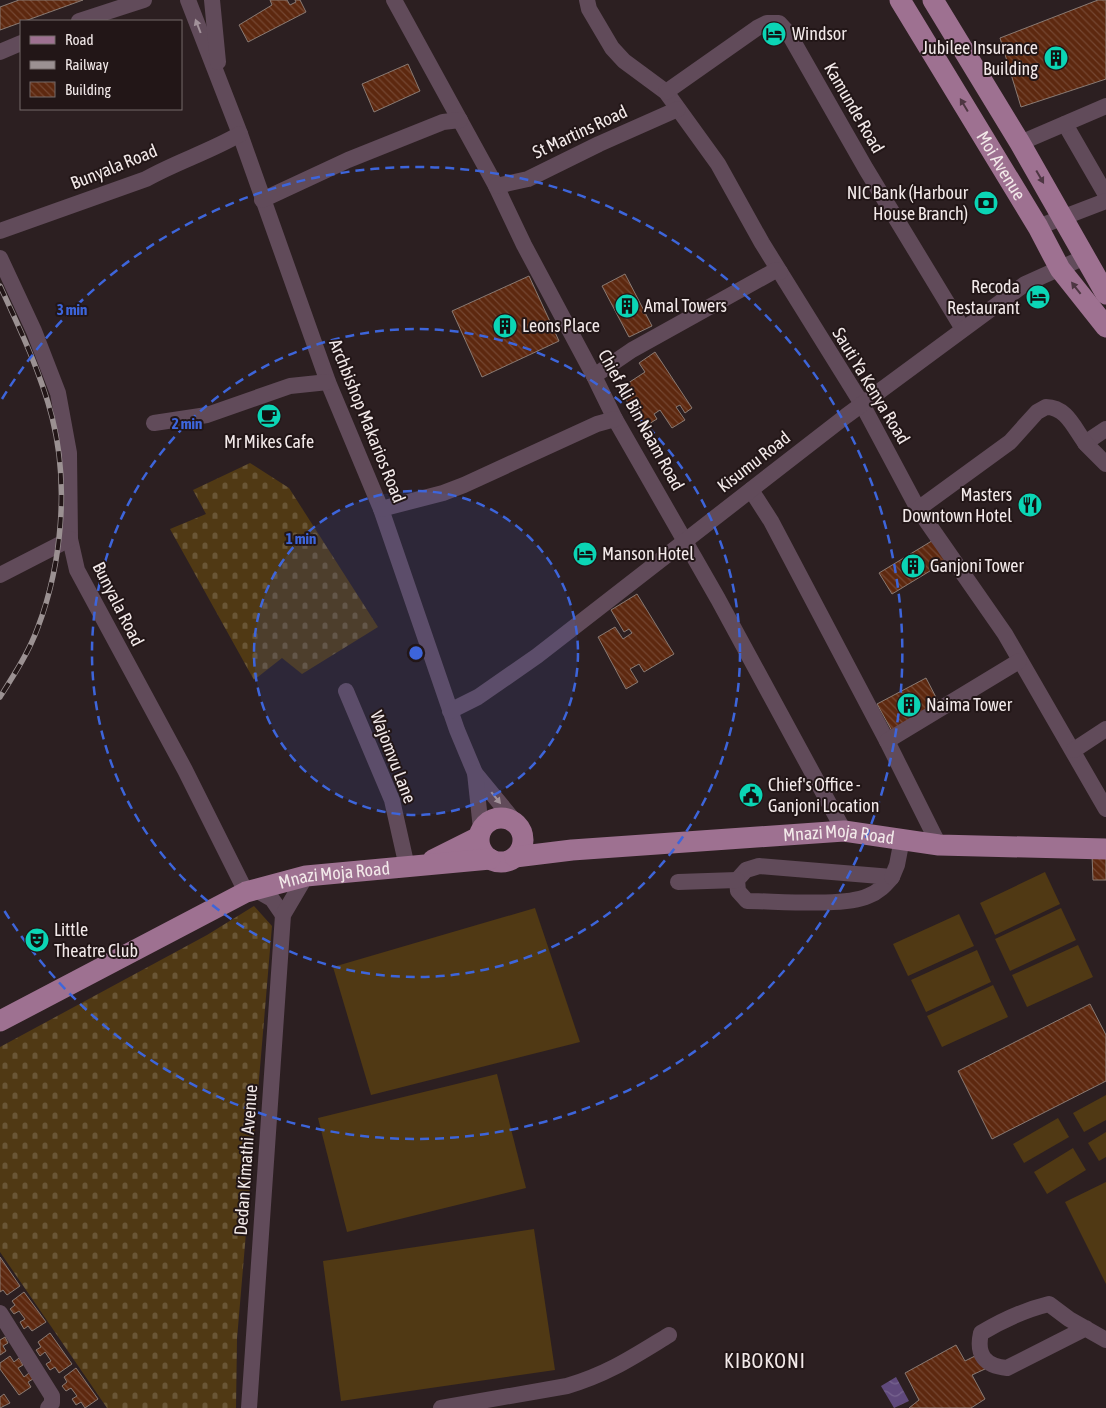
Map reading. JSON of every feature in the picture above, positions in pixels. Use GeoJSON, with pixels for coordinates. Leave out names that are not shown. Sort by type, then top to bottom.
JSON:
{"type":"FeatureCollection","features":[{"type":"Feature","properties":{"kind":"main road","name":"Moi Avenue"},"geometry":{"type":"LineString","coordinates":[[900,0],[1038,227],[1060,268],[1106,327]]}},
{"type":"Feature","properties":{"kind":"main road","name":"Moi Avenue"},"geometry":{"type":"LineString","coordinates":[[933,0],[1020,143],[1106,294]]}},
{"type":"Feature","properties":{"kind":"main road"},"geometry":{"type":"LineString","coordinates":[[415,866],[480,833],[491,820],[497,818],[504,818],[519,828],[572,850]]}},
{"type":"Feature","properties":{"kind":"main road"},"geometry":{"type":"LineString","coordinates":[[480,833],[479,845],[490,859],[498,862],[515,858],[523,843],[519,828]]}},
{"type":"Feature","properties":{"kind":"main road","name":"Mnazi Moja Road"},"geometry":{"type":"LineString","coordinates":[[515,858],[572,850],[844,831],[938,844],[1106,849]]}},
{"type":"Feature","properties":{"kind":"main road","name":"Mnazi Moja Road"},"geometry":{"type":"LineString","coordinates":[[0,1021],[251,891],[306,876],[490,859]]}},
{"type":"Feature","properties":{"kind":"street"},"geometry":{"type":"LineString","coordinates":[[81,20],[144,0]]}},
{"type":"Feature","properties":{"kind":"street","name":"Archbishop Makarios Road"},"geometry":{"type":"LineString","coordinates":[[188,0],[240,134],[328,382],[381,509],[450,711],[475,773]]}},
{"type":"Feature","properties":{"kind":"street","name":"Archbishop Makarios Road"},"geometry":{"type":"LineString","coordinates":[[212,0],[220,84]]}},
{"type":"Feature","properties":{"kind":"street","name":"Chief Ali Bin Naam Road"},"geometry":{"type":"LineString","coordinates":[[394,0],[496,186],[524,245],[615,419],[844,831]]}},
{"type":"Feature","properties":{"kind":"street","name":"Sauti Ya Kenya Road"},"geometry":{"type":"LineString","coordinates":[[588,1],[602,33],[612,48],[624,61],[666,92],[718,164],[780,272],[862,404],[918,509],[1005,634],[1019,661],[1074,750],[1106,809]]}},
{"type":"Feature","properties":{"kind":"street","name":"Kamunde Road"},"geometry":{"type":"LineString","coordinates":[[666,92],[757,28],[767,23],[779,23],[789,34],[866,169],[963,330]]}},
{"type":"Feature","properties":{"kind":"street"},"geometry":{"type":"LineString","coordinates":[[0,52],[20,43]]}},
{"type":"Feature","properties":{"kind":"street"},"geometry":{"type":"LineString","coordinates":[[1020,143],[1106,106]]}},
{"type":"Feature","properties":{"kind":"street","name":"St Martins Road"},"geometry":{"type":"LineString","coordinates":[[496,186],[528,179],[599,144],[678,109]]}},
{"type":"Feature","properties":{"kind":"street"},"geometry":{"type":"LineString","coordinates":[[262,200],[348,160],[443,122],[460,120]]}},
{"type":"Feature","properties":{"kind":"street"},"geometry":{"type":"LineString","coordinates":[[1065,124],[1106,195]]}},
{"type":"Feature","properties":{"kind":"street","name":"Bunyala Road"},"geometry":{"type":"LineString","coordinates":[[0,231],[146,179],[165,168],[217,148],[240,134]]}},
{"type":"Feature","properties":{"kind":"street"},"geometry":{"type":"LineString","coordinates":[[1038,227],[1062,216],[1106,201]]}},
{"type":"Feature","properties":{"kind":"street","name":"Kisumu Road"},"geometry":{"type":"LineString","coordinates":[[450,711],[478,697],[537,656],[862,404],[1025,284],[1085,257]]}},
{"type":"Feature","properties":{"kind":"street","name":"Bunyala Road"},"geometry":{"type":"LineString","coordinates":[[0,258],[34,332],[58,393],[69,453],[70,539],[76,570],[87,594],[251,891]]}},
{"type":"Feature","properties":{"kind":"street"},"geometry":{"type":"LineString","coordinates":[[594,376],[667,330],[776,270],[780,272]]}},
{"type":"Feature","properties":{"kind":"street"},"geometry":{"type":"LineString","coordinates":[[154,423],[207,415],[290,386],[328,382]]}},
{"type":"Feature","properties":{"kind":"street"},"geometry":{"type":"LineString","coordinates":[[918,509],[1010,442],[1037,412],[1046,407],[1059,410],[1078,429],[1085,443],[1106,464]]}},
{"type":"Feature","properties":{"kind":"street"},"geometry":{"type":"LineString","coordinates":[[381,509],[450,490],[597,424],[615,419]]}},
{"type":"Feature","properties":{"kind":"street"},"geometry":{"type":"LineString","coordinates":[[1085,443],[1106,429]]}},
{"type":"Feature","properties":{"kind":"street"},"geometry":{"type":"LineString","coordinates":[[751,490],[771,521],[887,741],[938,844]]}},
{"type":"Feature","properties":{"kind":"street"},"geometry":{"type":"LineString","coordinates":[[0,575],[70,539]]}},
{"type":"Feature","properties":{"kind":"street"},"geometry":{"type":"LineString","coordinates":[[887,741],[1019,661]]}},
{"type":"Feature","properties":{"kind":"street","name":"Wajomvu Lane"},"geometry":{"type":"LineString","coordinates":[[346,691],[392,800],[415,866]]}},
{"type":"Feature","properties":{"kind":"street","name":"Kisumu Road"},"geometry":{"type":"LineString","coordinates":[[457,730],[478,697]]}},
{"type":"Feature","properties":{"kind":"street"},"geometry":{"type":"LineString","coordinates":[[1074,750],[1106,729]]}},
{"type":"Feature","properties":{"kind":"street"},"geometry":{"type":"LineString","coordinates":[[475,773],[519,828]]}},
{"type":"Feature","properties":{"kind":"street"},"geometry":{"type":"LineString","coordinates":[[475,773],[480,833]]}},
{"type":"Feature","properties":{"kind":"street"},"geometry":{"type":"LineString","coordinates":[[737,880],[738,891],[747,901],[850,901],[867,897],[881,890],[892,877],[897,865],[902,839]]}},
{"type":"Feature","properties":{"kind":"street"},"geometry":{"type":"LineString","coordinates":[[678,882],[737,880],[746,870],[759,866],[892,877]]}},
{"type":"Feature","properties":{"kind":"street","name":"Dedan Kimathi Avenue"},"geometry":{"type":"LineString","coordinates":[[249,1408],[283,915],[306,876]]}},
{"type":"Feature","properties":{"kind":"street"},"geometry":{"type":"LineString","coordinates":[[251,891],[272,899],[283,915]]}},
{"type":"Feature","properties":{"kind":"street"},"geometry":{"type":"LineString","coordinates":[[1086,1328],[1007,1368],[992,1366],[983,1358],[979,1344],[981,1333],[999,1322],[1024,1310],[1049,1304],[1069,1319],[1086,1328],[1106,1340]]}},
{"type":"Feature","properties":{"kind":"street"},"geometry":{"type":"LineString","coordinates":[[0,1313],[52,1396],[52,1403],[49,1408]]}},
{"type":"Feature","properties":{"kind":"street"},"geometry":{"type":"LineString","coordinates":[[441,1408],[567,1386],[586,1380],[612,1370],[669,1335]]}},
{"type":"Feature","properties":{"kind":"green space"},"geometry":{"type":"Polygon","coordinates":[[[250,463],[289,488],[378,627],[302,674],[282,658],[254,680],[170,529],[206,514],[193,490],[250,463]]]}},
{"type":"Feature","properties":{"kind":"green space"},"geometry":{"type":"Polygon","coordinates":[[[1045,872],[1060,904],[995,935],[980,903],[1045,872]]]}},
{"type":"Feature","properties":{"kind":"green space"},"geometry":{"type":"Polygon","coordinates":[[[254,906],[272,926],[237,1339],[236,1408],[107,1408],[0,1252],[0,1047],[207,935],[254,906]]]}},
{"type":"Feature","properties":{"kind":"green space"},"geometry":{"type":"Polygon","coordinates":[[[535,908],[580,1042],[371,1095],[333,967],[535,908]]]}},
{"type":"Feature","properties":{"kind":"green space"},"geometry":{"type":"Polygon","coordinates":[[[1061,908],[1076,940],[1010,971],[995,939],[1061,908]]]}},
{"type":"Feature","properties":{"kind":"green space"},"geometry":{"type":"Polygon","coordinates":[[[959,914],[974,946],[908,976],[893,944],[959,914]]]}},
{"type":"Feature","properties":{"kind":"green space"},"geometry":{"type":"Polygon","coordinates":[[[1078,945],[1093,977],[1027,1007],[1012,975],[1078,945]]]}},
{"type":"Feature","properties":{"kind":"green space"},"geometry":{"type":"Polygon","coordinates":[[[977,950],[991,982],[926,1012],[911,980],[977,950]]]}},
{"type":"Feature","properties":{"kind":"green space"},"geometry":{"type":"Polygon","coordinates":[[[993,985],[1008,1017],[942,1047],[927,1016],[993,985]]]}},
{"type":"Feature","properties":{"kind":"green space"},"geometry":{"type":"Polygon","coordinates":[[[497,1074],[526,1188],[347,1232],[318,1118],[497,1074]]]}},
{"type":"Feature","properties":{"kind":"green space"},"geometry":{"type":"Polygon","coordinates":[[[1106,1095],[1106,1120],[1084,1132],[1073,1113],[1106,1095]]]}},
{"type":"Feature","properties":{"kind":"green space"},"geometry":{"type":"Polygon","coordinates":[[[1058,1118],[1069,1137],[1024,1163],[1013,1144],[1058,1118]]]}},
{"type":"Feature","properties":{"kind":"green space"},"geometry":{"type":"Polygon","coordinates":[[[1106,1132],[1106,1157],[1099,1161],[1088,1143],[1106,1132]]]}},
{"type":"Feature","properties":{"kind":"green space"},"geometry":{"type":"Polygon","coordinates":[[[1073,1148],[1086,1170],[1047,1194],[1034,1172],[1073,1148]]]}},
{"type":"Feature","properties":{"kind":"green space"},"geometry":{"type":"Polygon","coordinates":[[[1106,1182],[1106,1284],[1065,1202],[1106,1182]]]}},
{"type":"Feature","properties":{"kind":"green space"},"geometry":{"type":"Polygon","coordinates":[[[534,1229],[555,1370],[341,1401],[323,1261],[534,1229]]]}},
{"type":"Feature","properties":{"kind":"water"},"geometry":{"type":"Polygon","coordinates":[[[896,1377],[909,1401],[894,1408],[881,1386],[896,1377]]]}},
{"type":"Feature","properties":{"kind":"building"},"geometry":{"type":"Polygon","coordinates":[[[19,0],[83,0],[28,20],[20,20],[20,23],[0,30],[0,7],[19,0]]]}},
{"type":"Feature","properties":{"kind":"building"},"geometry":{"type":"Polygon","coordinates":[[[270,0],[287,0],[290,5],[296,2],[295,0],[300,0],[306,12],[248,42],[239,25],[272,5],[270,0]]]}},
{"type":"Feature","properties":{"kind":"building","name":"Jubilee Insurance Building"},"geometry":{"type":"Polygon","coordinates":[[[1098,0],[1106,0],[1106,79],[1021,107],[1000,38],[1098,0]]]}},
{"type":"Feature","properties":{"kind":"building"},"geometry":{"type":"Polygon","coordinates":[[[408,64],[420,91],[374,112],[362,84],[408,64]]]}},
{"type":"Feature","properties":{"kind":"building","name":"Amal Towers"},"geometry":{"type":"Polygon","coordinates":[[[625,274],[652,326],[629,337],[602,286],[625,274]]]}},
{"type":"Feature","properties":{"kind":"building","name":"Leons Place"},"geometry":{"type":"Polygon","coordinates":[[[529,276],[559,341],[482,377],[452,311],[529,276]]]}},
{"type":"Feature","properties":{"kind":"building"},"geometry":{"type":"Polygon","coordinates":[[[655,352],[692,408],[685,413],[680,405],[676,407],[685,420],[672,428],[660,410],[654,414],[657,419],[644,427],[619,389],[645,372],[639,363],[655,352]]]}},
{"type":"Feature","properties":{"kind":"building","name":"Ganjoni Tower"},"geometry":{"type":"Polygon","coordinates":[[[935,539],[948,560],[892,594],[879,573],[935,539]]]}},
{"type":"Feature","properties":{"kind":"building"},"geometry":{"type":"Polygon","coordinates":[[[637,594],[674,654],[644,672],[639,664],[630,669],[638,682],[626,689],[598,637],[615,627],[623,639],[632,633],[629,629],[624,632],[611,610],[637,594]]]}},
{"type":"Feature","properties":{"kind":"building","name":"Naima Tower"},"geometry":{"type":"Polygon","coordinates":[[[926,678],[940,705],[892,731],[877,704],[926,678]]]}},
{"type":"Feature","properties":{"kind":"building"},"geometry":{"type":"Polygon","coordinates":[[[1106,854],[1106,880],[1093,880],[1092,855],[1106,854]]]}},
{"type":"Feature","properties":{"kind":"building"},"geometry":{"type":"Polygon","coordinates":[[[1090,1004],[1106,1035],[1106,1081],[992,1139],[958,1071],[1090,1004]]]}},
{"type":"Feature","properties":{"kind":"building"},"geometry":{"type":"Polygon","coordinates":[[[0,1257],[20,1286],[7,1295],[3,1290],[0,1292],[0,1257]]]}},
{"type":"Feature","properties":{"kind":"building"},"geometry":{"type":"Polygon","coordinates":[[[24,1292],[46,1322],[32,1331],[28,1326],[24,1329],[20,1322],[25,1319],[19,1311],[14,1314],[10,1309],[15,1305],[12,1301],[24,1292]]]}},
{"type":"Feature","properties":{"kind":"building"},"geometry":{"type":"Polygon","coordinates":[[[50,1333],[72,1364],[59,1373],[55,1367],[50,1370],[46,1364],[51,1361],[45,1352],[40,1356],[36,1350],[41,1347],[38,1342],[50,1333]]]}},
{"type":"Feature","properties":{"kind":"building"},"geometry":{"type":"Polygon","coordinates":[[[5,1337],[8,1343],[3,1346],[6,1351],[0,1355],[0,1340],[5,1337]]]}},
{"type":"Feature","properties":{"kind":"building"},"geometry":{"type":"Polygon","coordinates":[[[956,1345],[965,1361],[977,1355],[985,1369],[972,1375],[985,1399],[971,1408],[909,1408],[919,1400],[905,1373],[956,1345]]]}},
{"type":"Feature","properties":{"kind":"building"},"geometry":{"type":"Polygon","coordinates":[[[10,1356],[14,1362],[19,1358],[23,1365],[18,1368],[24,1377],[29,1373],[33,1379],[28,1382],[31,1387],[19,1395],[0,1369],[0,1363],[10,1356]]]}},
{"type":"Feature","properties":{"kind":"building"},"geometry":{"type":"Polygon","coordinates":[[[76,1368],[98,1399],[85,1408],[81,1402],[76,1405],[72,1399],[77,1396],[71,1388],[66,1391],[62,1386],[67,1382],[64,1377],[76,1368]]]}},
{"type":"Feature","properties":{"kind":"building"},"geometry":{"type":"Polygon","coordinates":[[[4,1394],[10,1403],[0,1408],[0,1397],[4,1394]]]}},
{"type":"Feature","properties":{"kind":"railway"},"geometry":{"type":"LineString","coordinates":[[0,286],[29,350],[42,383],[52,417],[57,442],[61,496],[57,550],[53,577],[46,603],[30,645],[0,697]]}},
{"type":"Feature","properties":{"kind":"place","name":"Windsor"},"geometry":{"type":"Point","coordinates":[774,34]}},
{"type":"Feature","properties":{"kind":"place","name":"Jubilee Insurance Building"},"geometry":{"type":"Point","coordinates":[1056,58]}},
{"type":"Feature","properties":{"kind":"place","name":"NIC Bank (Harbour House Branch)"},"geometry":{"type":"Point","coordinates":[986,203]}},
{"type":"Feature","properties":{"kind":"place","name":"Recoda Restaurant"},"geometry":{"type":"Point","coordinates":[1038,297]}},
{"type":"Feature","properties":{"kind":"place","name":"Amal Towers"},"geometry":{"type":"Point","coordinates":[627,306]}},
{"type":"Feature","properties":{"kind":"place","name":"Leons Place"},"geometry":{"type":"Point","coordinates":[505,326]}},
{"type":"Feature","properties":{"kind":"place","name":"Mr Mikes Cafe"},"geometry":{"type":"Point","coordinates":[269,416]}},
{"type":"Feature","properties":{"kind":"place","name":"Masters Downtown Hotel"},"geometry":{"type":"Point","coordinates":[1030,505]}},
{"type":"Feature","properties":{"kind":"place","name":"Manson Hotel"},"geometry":{"type":"Point","coordinates":[585,554]}},
{"type":"Feature","properties":{"kind":"place","name":"Ganjoni Tower"},"geometry":{"type":"Point","coordinates":[913,566]}},
{"type":"Feature","properties":{"kind":"place","name":"Naima Tower"},"geometry":{"type":"Point","coordinates":[909,705]}},
{"type":"Feature","properties":{"kind":"place","name":"Chief's Office - Ganjoni Location"},"geometry":{"type":"Point","coordinates":[751,795]}},
{"type":"Feature","properties":{"kind":"place","name":"Little Theatre Club"},"geometry":{"type":"Point","coordinates":[37,940]}},
{"type":"Feature","properties":{"kind":"district","name":"KIBOKONI"},"geometry":{"type":"Point","coordinates":[765,1361]}}]}
